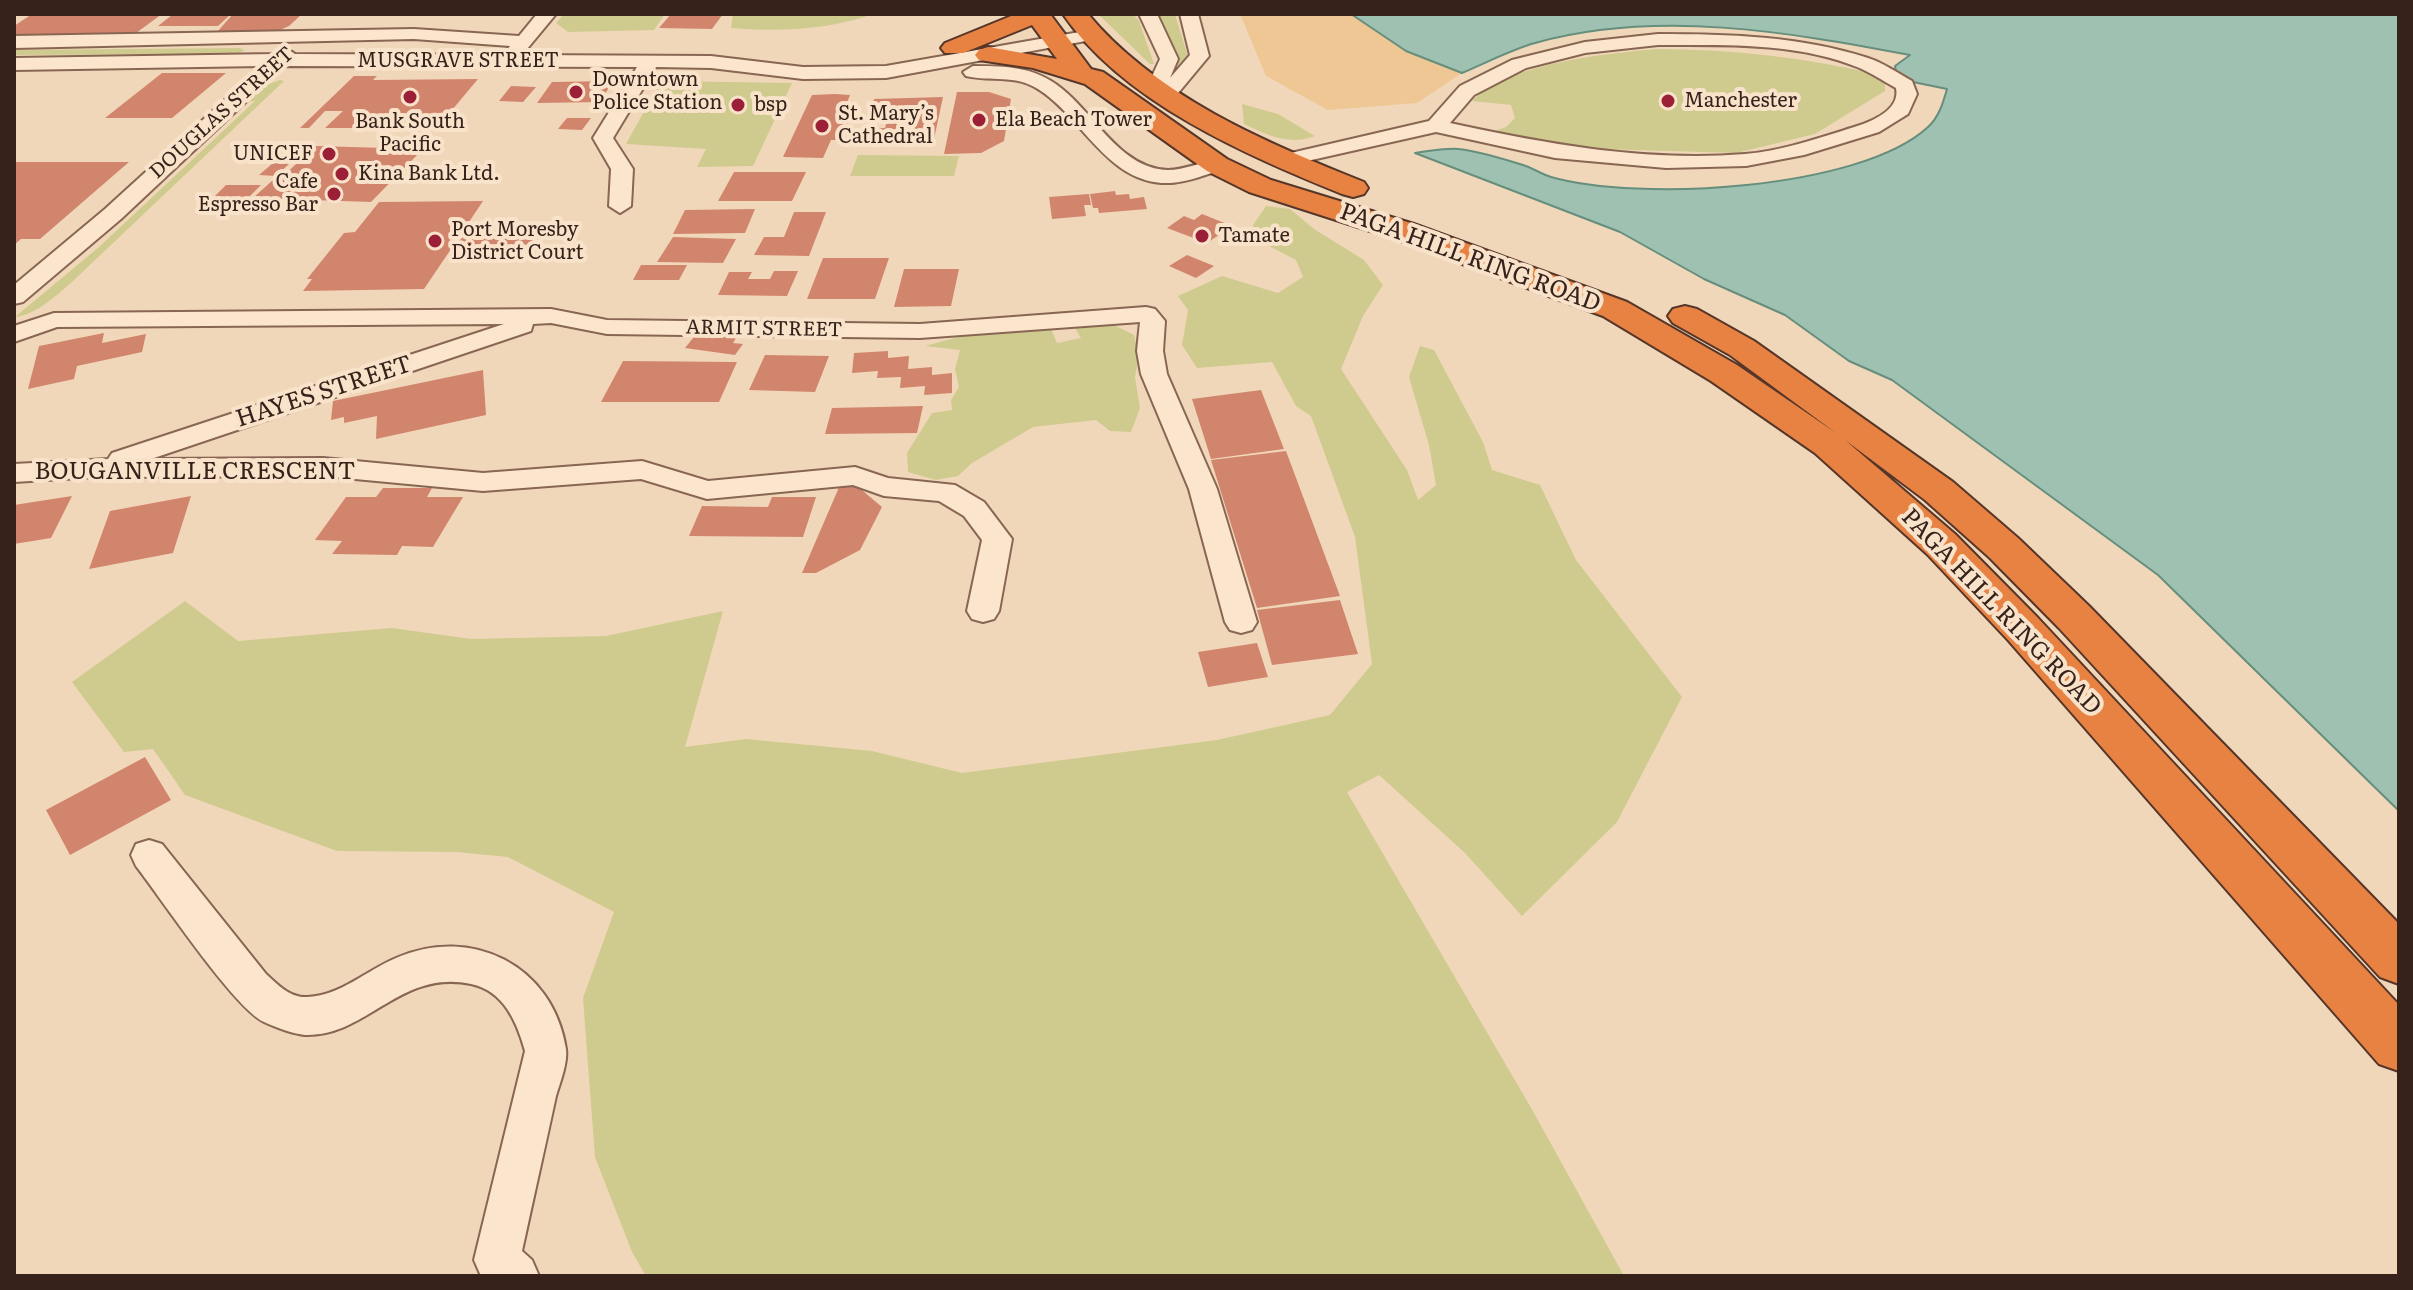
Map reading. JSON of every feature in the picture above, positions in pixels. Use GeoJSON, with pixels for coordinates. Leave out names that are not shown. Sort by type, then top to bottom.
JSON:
{"type":"FeatureCollection","features":[{"type":"Feature","properties":{"kind":"highway","name":"PAGA HILL RING ROAD"},"geometry":{"type":"LineString","coordinates":[[1065,26],[1282,171],[1403,231],[1615,309],[1724,373],[1828,445],[1941,544],[2023,629],[2399,1045]]}},
{"type":"Feature","properties":{"kind":"highway","name":"PAGA HILL RING ROAD"},"geometry":{"type":"LineString","coordinates":[[1065,26],[1087,75],[1217,165],[1282,171],[1511,241],[1656,300],[1742,348],[1939,491],[2004,548],[2074,617],[2399,960]]}},
{"type":"Feature","properties":{"kind":"highway"},"geometry":{"type":"LineString","coordinates":[[954,48],[1065,26]]}},
{"type":"Feature","properties":{"kind":"highway"},"geometry":{"type":"LineString","coordinates":[[988,55],[1035,61],[1087,75]]}},
{"type":"Feature","properties":{"kind":"street","name":"DOUGLAS STREET"},"geometry":{"type":"LineString","coordinates":[[14,297],[113,214],[332,14]]}},
{"type":"Feature","properties":{"kind":"street"},"geometry":{"type":"LineString","coordinates":[[506,62],[547,14]]}},
{"type":"Feature","properties":{"kind":"street"},"geometry":{"type":"LineString","coordinates":[[1148,14],[1169,59],[1162,91]]}},
{"type":"Feature","properties":{"kind":"street"},"geometry":{"type":"LineString","coordinates":[[1162,91],[1200,56],[1189,14]]}},
{"type":"Feature","properties":{"kind":"street","name":"MUSGRAVE STREET"},"geometry":{"type":"LineString","coordinates":[[14,64],[279,60],[711,62],[813,73],[886,72],[988,55],[1065,26]]}},
{"type":"Feature","properties":{"kind":"street","name":"MUSGRAVE STREET"},"geometry":{"type":"LineString","coordinates":[[14,42],[414,34],[526,42],[766,50],[744,66]]}},
{"type":"Feature","properties":{"kind":"street"},"geometry":{"type":"LineString","coordinates":[[1282,171],[1436,126],[1555,152],[1666,162],[1711,162],[1786,154],[1849,137],[1901,110],[1907,94],[1905,85],[1879,68],[1806,48],[1692,39],[1624,42],[1572,49],[1472,86],[1444,109],[1436,126]]}},
{"type":"Feature","properties":{"kind":"street"},"geometry":{"type":"LineString","coordinates":[[868,53],[954,48]]}},
{"type":"Feature","properties":{"kind":"street"},"geometry":{"type":"LineString","coordinates":[[620,206],[622,169],[603,138],[647,67]]}},
{"type":"Feature","properties":{"kind":"street"},"geometry":{"type":"LineString","coordinates":[[910,68],[1028,76],[1057,97],[1107,148],[1129,163],[1164,177],[1217,165]]}},
{"type":"Feature","properties":{"kind":"street","name":"ARMIT STREET"},"geometry":{"type":"LineString","coordinates":[[14,334],[54,320],[551,316],[607,327],[920,331],[1146,314],[1153,321],[1150,351],[1154,374],[1203,489],[1241,622]]}},
{"type":"Feature","properties":{"kind":"street","name":"HAYES STREET"},"geometry":{"type":"LineString","coordinates":[[96,468],[551,316]]}},
{"type":"Feature","properties":{"kind":"street","name":"BOUGANVILLE CRESCENT"},"geometry":{"type":"LineString","coordinates":[[14,473],[96,468],[323,467],[483,482],[642,470],[707,490],[855,476],[884,487],[945,492],[974,509],[997,539],[983,611]]}},
{"type":"Feature","properties":{"kind":"street"},"geometry":{"type":"LineString","coordinates":[[149,855],[252,987],[275,1008],[305,1016],[337,1010],[408,971],[445,962],[481,968],[511,983],[534,1013],[546,1051],[497,1260],[516,1276]]}},
{"type":"Feature","properties":{"kind":"shaded area"},"geometry":{"type":"Polygon","coordinates":[[[564,14],[665,14],[654,30],[568,32],[556,23],[564,14]]]}},
{"type":"Feature","properties":{"kind":"shaded area"},"geometry":{"type":"Polygon","coordinates":[[[733,14],[873,14],[821,27],[766,30],[731,28],[733,14]]]}},
{"type":"Feature","properties":{"kind":"shaded area"},"geometry":{"type":"Polygon","coordinates":[[[1098,14],[1133,14],[1139,21],[1154,64],[1150,64],[1098,14]]]}},
{"type":"Feature","properties":{"kind":"shaded area"},"geometry":{"type":"Polygon","coordinates":[[[1157,14],[1175,14],[1188,57],[1185,63],[1177,66],[1157,14]]]}},
{"type":"Feature","properties":{"kind":"shaded area"},"geometry":{"type":"Polygon","coordinates":[[[1351,14],[2399,14],[2399,811],[2158,575],[1892,380],[1849,361],[1785,315],[1704,279],[1620,232],[1415,153],[1466,150],[1523,165],[1551,177],[1589,185],[1637,189],[1747,185],[1802,177],[1853,165],[1896,148],[1932,123],[1947,89],[1913,82],[1896,73],[1895,66],[1910,55],[1770,32],[1675,26],[1628,27],[1535,43],[1462,73],[1406,51],[1351,14]]]}},
{"type":"Feature","properties":{"kind":"shaded area"},"geometry":{"type":"Polygon","coordinates":[[[1656,49],[1742,53],[1828,64],[1885,76],[1885,91],[1815,134],[1736,153],[1566,148],[1495,131],[1506,127],[1515,118],[1511,105],[1472,101],[1489,88],[1533,69],[1585,58],[1656,49]]]}},
{"type":"Feature","properties":{"kind":"shaded area"},"geometry":{"type":"Polygon","coordinates":[[[14,50],[245,50],[237,54],[14,55],[14,50]]]}},
{"type":"Feature","properties":{"kind":"shaded area"},"geometry":{"type":"Polygon","coordinates":[[[284,81],[73,281],[38,308],[15,317],[99,247],[255,101],[245,102],[266,85],[284,81]]]}},
{"type":"Feature","properties":{"kind":"shaded area"},"geometry":{"type":"Polygon","coordinates":[[[661,81],[792,83],[753,166],[697,167],[706,149],[626,144],[661,81]]]}},
{"type":"Feature","properties":{"kind":"shaded area"},"geometry":{"type":"Polygon","coordinates":[[[1242,104],[1278,114],[1315,136],[1296,140],[1261,132],[1244,124],[1242,104]]]}},
{"type":"Feature","properties":{"kind":"shaded area"},"geometry":{"type":"Polygon","coordinates":[[[858,155],[959,156],[954,176],[850,176],[858,155]]]}},
{"type":"Feature","properties":{"kind":"shaded area"},"geometry":{"type":"Polygon","coordinates":[[[1266,206],[1290,209],[1314,229],[1364,260],[1383,285],[1363,316],[1341,369],[1407,470],[1418,500],[1436,485],[1429,445],[1409,377],[1420,346],[1434,350],[1483,442],[1492,470],[1540,485],[1576,560],[1682,697],[1617,822],[1522,916],[1465,853],[1379,775],[1347,792],[1534,1113],[1624,1276],[646,1276],[632,1252],[595,1157],[583,998],[614,912],[508,857],[456,852],[337,851],[185,795],[153,749],[124,752],[72,682],[185,601],[238,641],[392,628],[471,639],[606,636],[723,611],[685,747],[746,739],[872,751],[962,773],[1217,740],[1330,715],[1372,664],[1355,537],[1311,416],[1296,406],[1272,362],[1197,368],[1182,345],[1188,310],[1178,296],[1222,276],[1278,293],[1303,277],[1296,260],[1257,240],[1253,225],[1266,206]]]}},
{"type":"Feature","properties":{"kind":"shaded area"},"geometry":{"type":"Polygon","coordinates":[[[1089,320],[1114,325],[1134,335],[1139,356],[1135,377],[1140,408],[1131,432],[1110,431],[1096,420],[1033,427],[972,463],[958,476],[936,480],[908,472],[907,453],[932,413],[952,410],[951,400],[959,387],[955,369],[960,350],[925,346],[966,335],[1051,329],[1057,343],[1081,338],[1071,322],[1089,320]]]}},
{"type":"Feature","properties":{"kind":"sand"},"geometry":{"type":"Polygon","coordinates":[[[1240,14],[1351,14],[1406,51],[1462,73],[1417,103],[1328,110],[1266,76],[1240,14]]]}},
{"type":"Feature","properties":{"kind":"building"},"geometry":{"type":"Polygon","coordinates":[[[32,14],[162,14],[132,36],[14,36],[14,26],[32,14]]]}},
{"type":"Feature","properties":{"kind":"building"},"geometry":{"type":"Polygon","coordinates":[[[231,14],[218,26],[158,26],[172,15],[231,14]]]}},
{"type":"Feature","properties":{"kind":"building"},"geometry":{"type":"Polygon","coordinates":[[[233,14],[302,14],[278,31],[217,32],[233,14]]]}},
{"type":"Feature","properties":{"kind":"building"},"geometry":{"type":"Polygon","coordinates":[[[671,14],[723,14],[712,29],[659,28],[671,14]]]}},
{"type":"Feature","properties":{"kind":"building"},"geometry":{"type":"Polygon","coordinates":[[[162,73],[226,73],[172,118],[105,118],[162,73]]]}},
{"type":"Feature","properties":{"kind":"building","name":"Bank South Pacific"},"geometry":{"type":"Polygon","coordinates":[[[354,76],[377,76],[373,80],[478,79],[437,128],[325,128],[343,111],[325,111],[309,128],[300,128],[354,76]]]}},
{"type":"Feature","properties":{"kind":"building","name":"Downtown Police Station"},"geometry":{"type":"Polygon","coordinates":[[[613,81],[600,102],[537,103],[552,82],[613,81]]]}},
{"type":"Feature","properties":{"kind":"building"},"geometry":{"type":"Polygon","coordinates":[[[511,86],[536,87],[523,102],[499,101],[511,86]]]}},
{"type":"Feature","properties":{"kind":"building","name":"Ela Beach Tower"},"geometry":{"type":"Polygon","coordinates":[[[957,92],[989,92],[1011,99],[1004,141],[981,153],[944,154],[957,92]]]}},
{"type":"Feature","properties":{"kind":"building","name":"St. Mary’s Cathedral"},"geometry":{"type":"Polygon","coordinates":[[[812,95],[850,95],[843,113],[852,113],[841,140],[831,140],[823,158],[783,157],[812,95]]]}},
{"type":"Feature","properties":{"kind":"building"},"geometry":{"type":"Polygon","coordinates":[[[943,97],[934,139],[867,140],[871,128],[885,128],[887,121],[868,122],[874,99],[943,97]]]}},
{"type":"Feature","properties":{"kind":"building"},"geometry":{"type":"Polygon","coordinates":[[[567,118],[591,118],[582,130],[558,129],[567,118]]]}},
{"type":"Feature","properties":{"kind":"building","name":"Kina Bank Ltd."},"geometry":{"type":"Polygon","coordinates":[[[309,147],[423,149],[371,202],[253,198],[274,179],[280,179],[296,164],[289,164],[309,147]]]}},
{"type":"Feature","properties":{"kind":"building"},"geometry":{"type":"Polygon","coordinates":[[[14,162],[129,162],[40,239],[21,239],[14,245],[14,162]]]}},
{"type":"Feature","properties":{"kind":"building"},"geometry":{"type":"Polygon","coordinates":[[[273,163],[289,164],[276,176],[259,175],[273,163]]]}},
{"type":"Feature","properties":{"kind":"building"},"geometry":{"type":"Polygon","coordinates":[[[734,172],[806,172],[792,201],[718,201],[734,172]]]}},
{"type":"Feature","properties":{"kind":"building"},"geometry":{"type":"Polygon","coordinates":[[[226,185],[261,185],[232,214],[196,215],[226,185]]]}},
{"type":"Feature","properties":{"kind":"building"},"geometry":{"type":"Polygon","coordinates":[[[1115,191],[1116,195],[1129,194],[1130,199],[1144,197],[1147,209],[1099,213],[1098,208],[1093,208],[1090,194],[1115,191]]]}},
{"type":"Feature","properties":{"kind":"building"},"geometry":{"type":"Polygon","coordinates":[[[1089,194],[1091,205],[1084,205],[1086,216],[1052,219],[1049,197],[1089,194]]]}},
{"type":"Feature","properties":{"kind":"building","name":"Port Moresby District Court"},"geometry":{"type":"Polygon","coordinates":[[[483,201],[469,222],[484,222],[476,233],[538,232],[528,248],[451,249],[424,289],[303,291],[312,279],[307,279],[344,233],[355,232],[379,202],[483,201]]]}},
{"type":"Feature","properties":{"kind":"building"},"geometry":{"type":"Polygon","coordinates":[[[755,209],[745,233],[673,234],[685,210],[755,209]]]}},
{"type":"Feature","properties":{"kind":"building"},"geometry":{"type":"Polygon","coordinates":[[[794,212],[826,212],[809,256],[754,255],[764,237],[784,237],[794,212]]]}},
{"type":"Feature","properties":{"kind":"building","name":"Tamate"},"geometry":{"type":"Polygon","coordinates":[[[1202,214],[1232,226],[1207,243],[1167,228],[1184,216],[1194,220],[1202,214]]]}},
{"type":"Feature","properties":{"kind":"building"},"geometry":{"type":"Polygon","coordinates":[[[673,237],[736,239],[723,263],[657,262],[673,237]]]}},
{"type":"Feature","properties":{"kind":"building"},"geometry":{"type":"Polygon","coordinates":[[[1187,255],[1214,266],[1196,278],[1169,266],[1187,255]]]}},
{"type":"Feature","properties":{"kind":"building"},"geometry":{"type":"Polygon","coordinates":[[[823,258],[889,258],[875,299],[807,299],[823,258]]]}},
{"type":"Feature","properties":{"kind":"building"},"geometry":{"type":"Polygon","coordinates":[[[641,265],[687,265],[679,280],[633,280],[641,265]]]}},
{"type":"Feature","properties":{"kind":"building"},"geometry":{"type":"Polygon","coordinates":[[[904,269],[959,269],[951,306],[894,307],[904,269]]]}},
{"type":"Feature","properties":{"kind":"building"},"geometry":{"type":"Polygon","coordinates":[[[774,271],[798,271],[787,296],[718,295],[729,272],[752,272],[748,279],[770,279],[774,271]]]}},
{"type":"Feature","properties":{"kind":"building"},"geometry":{"type":"Polygon","coordinates":[[[104,333],[102,343],[146,334],[142,352],[77,366],[74,379],[28,389],[39,346],[104,333]]]}},
{"type":"Feature","properties":{"kind":"building"},"geometry":{"type":"Polygon","coordinates":[[[697,333],[736,338],[733,343],[743,344],[735,355],[685,348],[697,333]]]}},
{"type":"Feature","properties":{"kind":"building"},"geometry":{"type":"Polygon","coordinates":[[[888,351],[888,358],[909,356],[908,369],[932,367],[932,375],[952,373],[952,393],[924,395],[925,386],[900,388],[901,377],[877,378],[878,371],[852,373],[854,353],[888,351]]]}},
{"type":"Feature","properties":{"kind":"building"},"geometry":{"type":"Polygon","coordinates":[[[765,355],[829,356],[815,392],[749,390],[765,355]]]}},
{"type":"Feature","properties":{"kind":"building"},"geometry":{"type":"Polygon","coordinates":[[[623,361],[737,362],[719,402],[601,402],[623,361]]]}},
{"type":"Feature","properties":{"kind":"building"},"geometry":{"type":"Polygon","coordinates":[[[483,370],[486,415],[376,439],[377,416],[344,423],[344,417],[331,420],[333,401],[483,370]]]}},
{"type":"Feature","properties":{"kind":"building"},"geometry":{"type":"Polygon","coordinates":[[[1261,390],[1284,449],[1211,459],[1192,399],[1261,390]]]}},
{"type":"Feature","properties":{"kind":"building"},"geometry":{"type":"Polygon","coordinates":[[[923,406],[917,433],[825,434],[832,408],[923,406]]]}},
{"type":"Feature","properties":{"kind":"building"},"geometry":{"type":"Polygon","coordinates":[[[1286,451],[1340,596],[1257,608],[1211,460],[1286,451]]]}},
{"type":"Feature","properties":{"kind":"building"},"geometry":{"type":"Polygon","coordinates":[[[840,485],[857,486],[882,507],[860,550],[816,573],[802,573],[840,485]]]}},
{"type":"Feature","properties":{"kind":"building"},"geometry":{"type":"Polygon","coordinates":[[[383,488],[432,488],[427,497],[463,497],[433,547],[402,546],[397,555],[332,554],[342,541],[315,540],[346,497],[376,497],[383,488]]]}},
{"type":"Feature","properties":{"kind":"building"},"geometry":{"type":"Polygon","coordinates":[[[72,496],[51,538],[14,544],[14,505],[72,496]]]}},
{"type":"Feature","properties":{"kind":"building"},"geometry":{"type":"Polygon","coordinates":[[[191,496],[173,553],[89,569],[110,511],[191,496]]]}},
{"type":"Feature","properties":{"kind":"building"},"geometry":{"type":"Polygon","coordinates":[[[772,497],[816,497],[803,537],[689,536],[702,506],[768,507],[772,497]]]}},
{"type":"Feature","properties":{"kind":"building"},"geometry":{"type":"Polygon","coordinates":[[[1340,600],[1358,654],[1272,665],[1257,610],[1340,600]]]}},
{"type":"Feature","properties":{"kind":"building"},"geometry":{"type":"Polygon","coordinates":[[[1257,643],[1268,677],[1208,687],[1198,652],[1257,643]]]}},
{"type":"Feature","properties":{"kind":"building"},"geometry":{"type":"Polygon","coordinates":[[[145,757],[171,800],[70,855],[46,810],[145,757]]]}},
{"type":"Feature","properties":{"kind":"place","name":"Downtown Police Station"},"geometry":{"type":"Point","coordinates":[576,92]}},
{"type":"Feature","properties":{"kind":"place","name":"Bank South Pacific"},"geometry":{"type":"Point","coordinates":[410,97]}},
{"type":"Feature","properties":{"kind":"place","name":"Manchester"},"geometry":{"type":"Point","coordinates":[1668,101]}},
{"type":"Feature","properties":{"kind":"place","name":"bsp"},"geometry":{"type":"Point","coordinates":[738,105]}},
{"type":"Feature","properties":{"kind":"place","name":"Ela Beach Tower"},"geometry":{"type":"Point","coordinates":[979,120]}},
{"type":"Feature","properties":{"kind":"place","name":"St. Mary’s Cathedral"},"geometry":{"type":"Point","coordinates":[822,126]}},
{"type":"Feature","properties":{"kind":"place","name":"UNICEF"},"geometry":{"type":"Point","coordinates":[329,154]}},
{"type":"Feature","properties":{"kind":"place","name":"Kina Bank Ltd."},"geometry":{"type":"Point","coordinates":[342,174]}},
{"type":"Feature","properties":{"kind":"place","name":"Cafe Espresso Bar"},"geometry":{"type":"Point","coordinates":[334,194]}},
{"type":"Feature","properties":{"kind":"place","name":"Tamate"},"geometry":{"type":"Point","coordinates":[1202,236]}},
{"type":"Feature","properties":{"kind":"place","name":"Port Moresby District Court"},"geometry":{"type":"Point","coordinates":[435,241]}}]}
